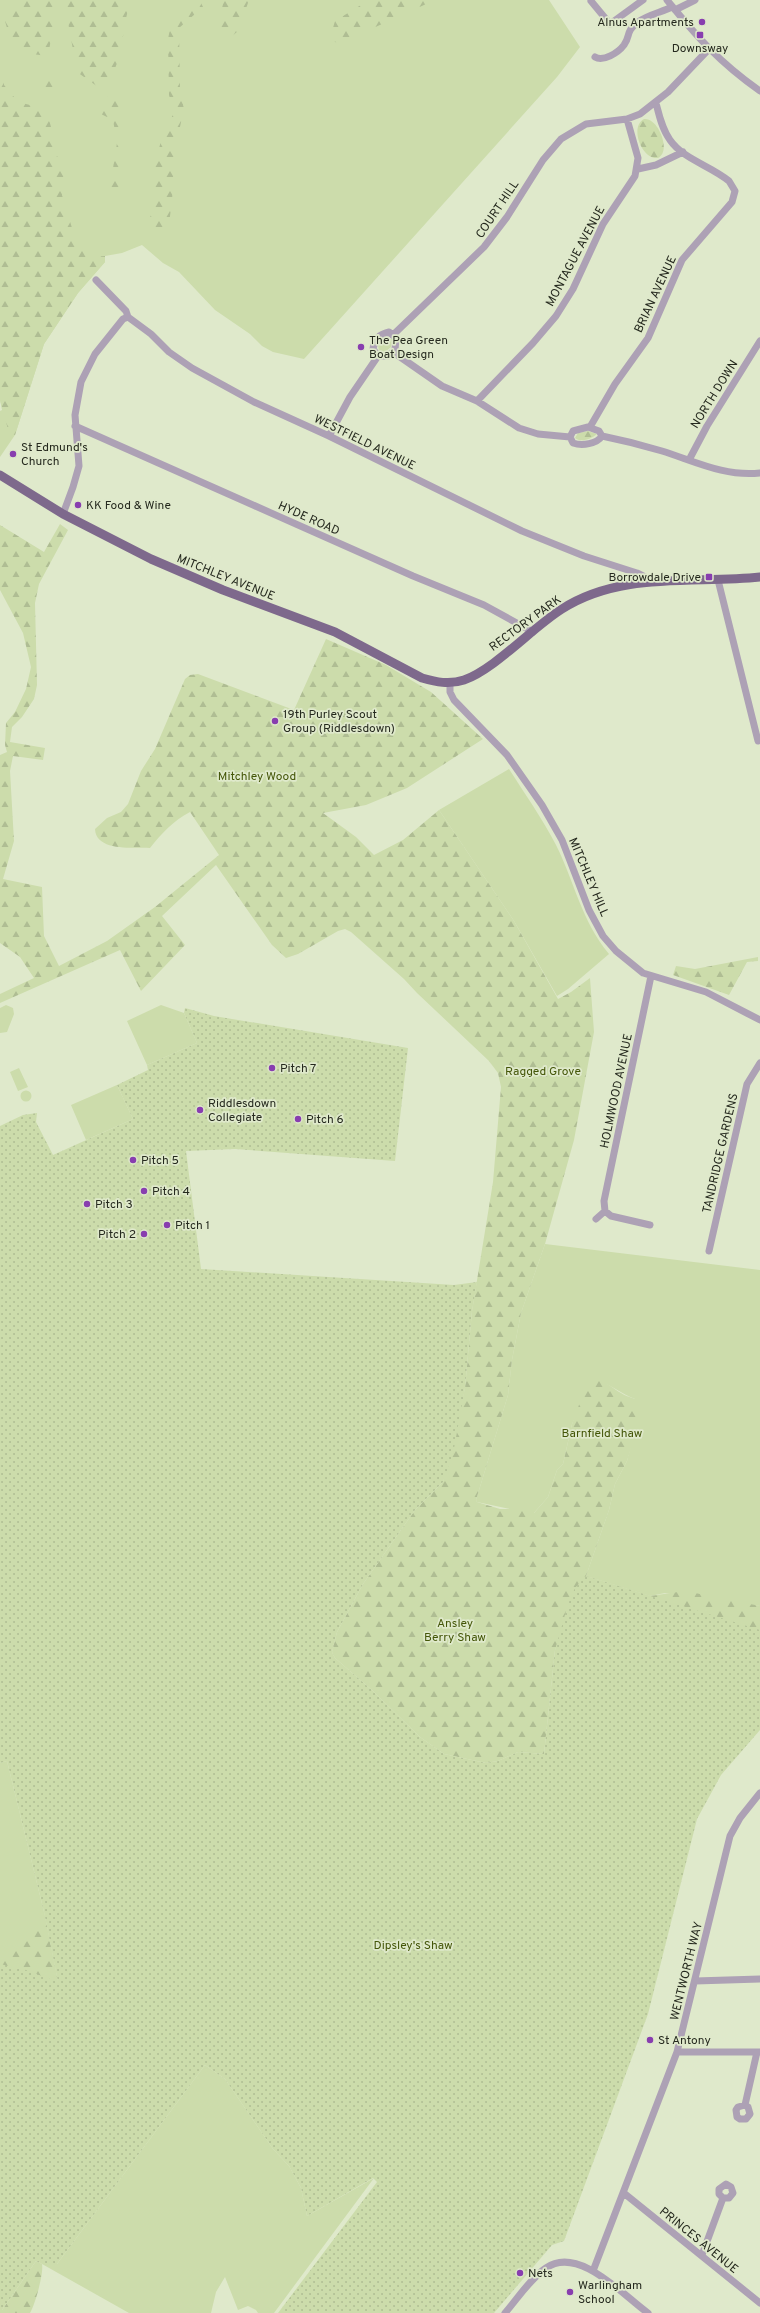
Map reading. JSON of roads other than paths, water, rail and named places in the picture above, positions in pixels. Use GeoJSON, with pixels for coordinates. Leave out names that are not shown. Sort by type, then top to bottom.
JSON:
{"type":"FeatureCollection","features":[{"type":"Feature","properties":{"kind":"main road","name":"MITCHLEY AVENUE"},"geometry":{"type":"LineString","coordinates":[[0,475],[63,514],[151,559],[216,588],[335,632],[422,678],[437,682],[450,683]]}},
{"type":"Feature","properties":{"kind":"main road","name":"RECTORY PARK"},"geometry":{"type":"LineString","coordinates":[[450,683],[464,680],[484,669],[562,608],[594,594],[621,585],[651,582],[760,577]]}},
{"type":"Feature","properties":{"kind":"street"},"geometry":{"type":"LineString","coordinates":[[591,0],[610,24],[643,0]]}},
{"type":"Feature","properties":{"kind":"street"},"geometry":{"type":"LineString","coordinates":[[667,0],[708,50],[734,73],[760,91]]}},
{"type":"Feature","properties":{"kind":"street"},"geometry":{"type":"LineString","coordinates":[[595,57],[599,60],[605,59],[623,46],[629,30],[640,21],[695,0]]}},
{"type":"Feature","properties":{"kind":"street","name":"COURT HILL"},"geometry":{"type":"LineString","coordinates":[[378,356],[373,349],[376,339],[385,333],[394,334],[484,247],[508,215],[543,160],[561,139],[586,124],[627,119],[640,114],[656,103],[708,50]]}},
{"type":"Feature","properties":{"kind":"street"},"geometry":{"type":"LineString","coordinates":[[627,119],[638,158],[638,168],[656,165],[683,152],[668,136],[656,103]]}},
{"type":"Feature","properties":{"kind":"street","name":"BRIAN AVENUE"},"geometry":{"type":"LineString","coordinates":[[590,427],[610,391],[651,333],[682,260],[734,198],[735,190],[731,182],[683,152]]}},
{"type":"Feature","properties":{"kind":"street","name":"MONTAGUE AVENUE"},"geometry":{"type":"LineString","coordinates":[[477,401],[533,344],[556,316],[573,289],[603,224],[634,178],[638,168]]}},
{"type":"Feature","properties":{"kind":"street","name":"WESTFIELD AVENUE"},"geometry":{"type":"LineString","coordinates":[[96,280],[126,311],[128,317],[151,334],[169,352],[192,368],[254,402],[329,436],[522,531],[584,556],[637,573],[647,578],[651,582]]}},
{"type":"Feature","properties":{"kind":"street"},"geometry":{"type":"LineString","coordinates":[[63,514],[74,487],[79,466],[79,448],[75,426],[77,399],[87,366],[123,319],[128,317]]}},
{"type":"Feature","properties":{"kind":"street"},"geometry":{"type":"LineString","coordinates":[[329,436],[350,397],[378,356],[385,357],[393,352],[397,342],[394,334]]}},
{"type":"Feature","properties":{"kind":"street","name":"NORTH DOWN"},"geometry":{"type":"LineString","coordinates":[[689,460],[707,426],[760,341]]}},
{"type":"Feature","properties":{"kind":"street"},"geometry":{"type":"LineString","coordinates":[[393,352],[442,386],[477,401],[509,423],[528,432],[570,437]]}},
{"type":"Feature","properties":{"kind":"street","name":"HYDE ROAD"},"geometry":{"type":"LineString","coordinates":[[75,426],[413,576],[484,605],[533,632]]}},
{"type":"Feature","properties":{"kind":"street"},"geometry":{"type":"LineString","coordinates":[[570,437],[573,431],[590,427],[599,431],[602,436],[636,444],[730,472],[760,472]]}},
{"type":"Feature","properties":{"kind":"street"},"geometry":{"type":"LineString","coordinates":[[570,437],[573,443],[580,445],[595,441],[602,436]]}},
{"type":"Feature","properties":{"kind":"street"},"geometry":{"type":"LineString","coordinates":[[718,580],[758,741]]}},
{"type":"Feature","properties":{"kind":"street","name":"MITCHLEY HILL"},"geometry":{"type":"LineString","coordinates":[[450,683],[450,692],[454,700],[507,755],[542,805],[562,840],[589,910],[603,936],[625,960],[651,976],[706,992],[760,1020]]}},
{"type":"Feature","properties":{"kind":"street","name":"HOLMWOOD AVENUE"},"geometry":{"type":"LineString","coordinates":[[605,1211],[604,1201],[651,976]]}},
{"type":"Feature","properties":{"kind":"street","name":"TANDRIDGE GARDENS"},"geometry":{"type":"LineString","coordinates":[[709,1251],[747,1084],[760,1063]]}},
{"type":"Feature","properties":{"kind":"street"},"geometry":{"type":"LineString","coordinates":[[596,1219],[605,1211],[611,1216],[650,1225]]}},
{"type":"Feature","properties":{"kind":"street","name":"WENTWORTH WAY"},"geometry":{"type":"LineString","coordinates":[[593,2271],[625,2194],[677,2052],[730,1836],[740,1818],[760,1793]]}},
{"type":"Feature","properties":{"kind":"street"},"geometry":{"type":"LineString","coordinates":[[695,1980],[760,1979]]}},
{"type":"Feature","properties":{"kind":"street"},"geometry":{"type":"LineString","coordinates":[[677,2052],[759,2052],[745,2105]]}},
{"type":"Feature","properties":{"kind":"street","name":"PRINCES AVENUE"},"geometry":{"type":"LineString","coordinates":[[625,2194],[760,2303]]}},
{"type":"Feature","properties":{"kind":"street"},"geometry":{"type":"LineString","coordinates":[[702,2256],[724,2198]]}},
{"type":"Feature","properties":{"kind":"street"},"geometry":{"type":"LineString","coordinates":[[505,2313],[548,2266],[569,2261],[578,2263],[593,2271],[648,2313]]}},
{"type":"Feature","properties":{"kind":"place","name":"Alnus Apartments"},"geometry":{"type":"Point","coordinates":[702,22]}},
{"type":"Feature","properties":{"kind":"place","name":"Downsway"},"geometry":{"type":"Point","coordinates":[700,35]}},
{"type":"Feature","properties":{"kind":"place","name":"The Pea Green Boat Design"},"geometry":{"type":"Point","coordinates":[361,347]}},
{"type":"Feature","properties":{"kind":"place","name":"St Edmund's Church"},"geometry":{"type":"Point","coordinates":[13,454]}},
{"type":"Feature","properties":{"kind":"place","name":"KK Food & Wine"},"geometry":{"type":"Point","coordinates":[78,505]}},
{"type":"Feature","properties":{"kind":"place","name":"Borrowdale Drive"},"geometry":{"type":"Point","coordinates":[709,577]}},
{"type":"Feature","properties":{"kind":"place","name":"19th Purley Scout Group (Riddlesdown)"},"geometry":{"type":"Point","coordinates":[275,721]}},
{"type":"Feature","properties":{"kind":"place","name":"Pitch 7"},"geometry":{"type":"Point","coordinates":[272,1068]}},
{"type":"Feature","properties":{"kind":"place","name":"Riddlesdown Collegiate"},"geometry":{"type":"Point","coordinates":[200,1110]}},
{"type":"Feature","properties":{"kind":"place","name":"Pitch 6"},"geometry":{"type":"Point","coordinates":[298,1119]}},
{"type":"Feature","properties":{"kind":"place","name":"Pitch 5"},"geometry":{"type":"Point","coordinates":[133,1160]}},
{"type":"Feature","properties":{"kind":"place","name":"Pitch 4"},"geometry":{"type":"Point","coordinates":[144,1191]}},
{"type":"Feature","properties":{"kind":"place","name":"Pitch 3"},"geometry":{"type":"Point","coordinates":[87,1204]}},
{"type":"Feature","properties":{"kind":"place","name":"Pitch 1"},"geometry":{"type":"Point","coordinates":[167,1225]}},
{"type":"Feature","properties":{"kind":"place","name":"Pitch 2"},"geometry":{"type":"Point","coordinates":[144,1234]}},
{"type":"Feature","properties":{"kind":"place","name":"St Antony"},"geometry":{"type":"Point","coordinates":[650,2040]}},
{"type":"Feature","properties":{"kind":"place","name":"Nets"},"geometry":{"type":"Point","coordinates":[520,2273]}},
{"type":"Feature","properties":{"kind":"place","name":"Warlingham School"},"geometry":{"type":"Point","coordinates":[570,2292]}},
{"type":"Feature","properties":{"kind":"park label","name":"Mitchley Wood"},"geometry":{"type":"Point","coordinates":[257,776]}},
{"type":"Feature","properties":{"kind":"park label","name":"Ragged Grove"},"geometry":{"type":"Point","coordinates":[543,1071]}},
{"type":"Feature","properties":{"kind":"park label","name":"Barnfield Shaw"},"geometry":{"type":"Point","coordinates":[602,1433]}},
{"type":"Feature","properties":{"kind":"park label","name":"Ansley Berry Shaw"},"geometry":{"type":"Point","coordinates":[455,1630]}},
{"type":"Feature","properties":{"kind":"park label","name":"Dipsley's Shaw"},"geometry":{"type":"Point","coordinates":[413,1945]}}]}
